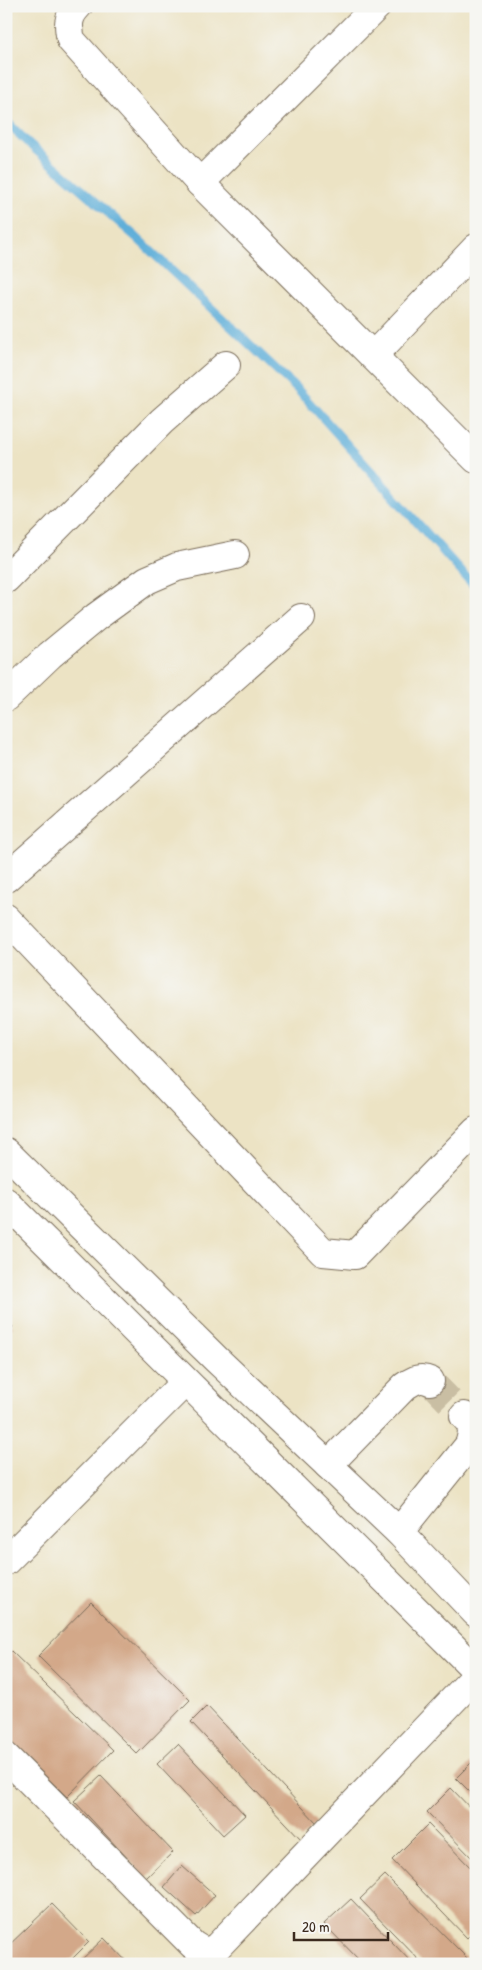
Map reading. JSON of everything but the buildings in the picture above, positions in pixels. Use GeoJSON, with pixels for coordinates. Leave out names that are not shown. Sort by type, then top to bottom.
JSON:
{"type":"FeatureCollection","features":[{"type":"Feature","properties":{"kind":"street"},"geometry":{"type":"LineString","coordinates":[[78,6],[70,14],[68,28],[71,40],[200,183],[476,459]]}},
{"type":"Feature","properties":{"kind":"street"},"geometry":{"type":"LineString","coordinates":[[200,183],[376,6]]}},
{"type":"Feature","properties":{"kind":"street"},"geometry":{"type":"LineString","coordinates":[[373,356],[476,248]]}},
{"type":"Feature","properties":{"kind":"street"},"geometry":{"type":"LineString","coordinates":[[6,579],[162,421],[226,365]]}},
{"type":"Feature","properties":{"kind":"street"},"geometry":{"type":"LineString","coordinates":[[6,697],[50,654],[96,617],[148,580],[177,567],[235,556]]}},
{"type":"Feature","properties":{"kind":"street"},"geometry":{"type":"LineString","coordinates":[[6,878],[300,618]]}},
{"type":"Feature","properties":{"kind":"street"},"geometry":{"type":"LineString","coordinates":[[6,918],[323,1252],[354,1255],[476,1131]]}},
{"type":"Feature","properties":{"kind":"street"},"geometry":{"type":"LineString","coordinates":[[6,1152],[216,1359],[399,1532],[476,1613]]}},
{"type":"Feature","properties":{"kind":"street"},"geometry":{"type":"LineString","coordinates":[[6,1202],[476,1670]]}},
{"type":"Feature","properties":{"kind":"street"},"geometry":{"type":"LineString","coordinates":[[328,1465],[405,1386],[414,1380],[426,1379],[430,1381]]}},
{"type":"Feature","properties":{"kind":"street"},"geometry":{"type":"LineString","coordinates":[[6,1561],[185,1382]]}},
{"type":"Feature","properties":{"kind":"street"},"geometry":{"type":"LineString","coordinates":[[399,1532],[469,1445],[473,1433],[471,1423],[464,1416]]}},
{"type":"Feature","properties":{"kind":"street"},"geometry":{"type":"LineString","coordinates":[[6,1757],[193,1945],[206,1952],[216,1947],[476,1676]]}},
{"type":"Feature","properties":{"kind":"waterway"},"geometry":{"type":"LineString","coordinates":[[6,121],[27,142],[136,237],[298,390],[476,588]]}},
{"type":"Feature","properties":{"kind":"tunnel"},"geometry":{"type":"LineString","coordinates":[[430,1381],[464,1416]]}}]}
